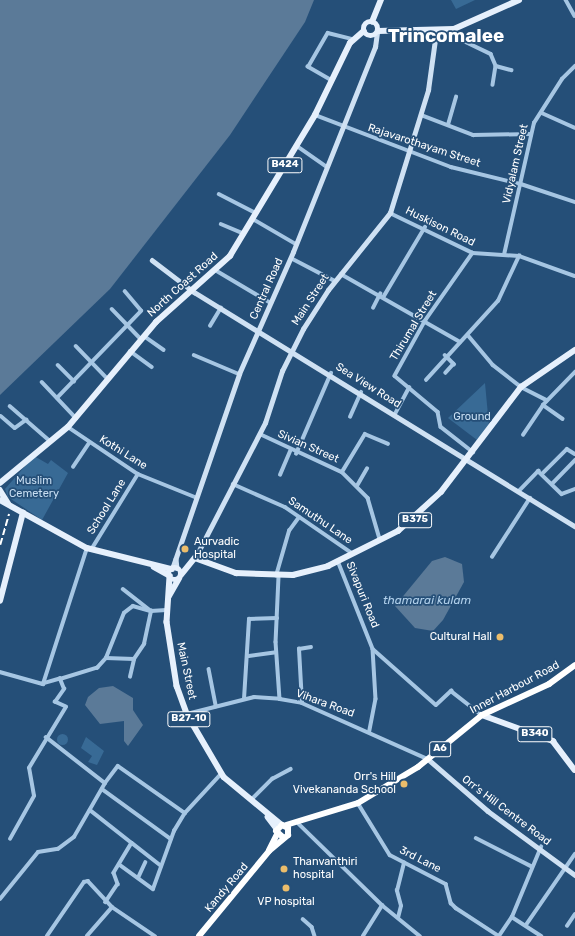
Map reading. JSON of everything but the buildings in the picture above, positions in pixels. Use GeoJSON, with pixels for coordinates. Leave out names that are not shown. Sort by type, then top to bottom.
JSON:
{"type":"FeatureCollection","features":[{"type":"Feature","properties":{"kind":"highway","name":"Inner Harbour Road"},"geometry":{"type":"LineString","coordinates":[[284,837],[300,824],[358,803],[428,759],[482,715],[548,684],[575,665]]}},
{"type":"Feature","properties":{"kind":"highway","name":"Inner Harbour Road"},"geometry":{"type":"LineString","coordinates":[[284,825],[300,824]]}},
{"type":"Feature","properties":{"kind":"highway"},"geometry":{"type":"LineString","coordinates":[[284,837],[277,831],[284,825],[289,832]]}},
{"type":"Feature","properties":{"kind":"highway","name":"Kandy Road"},"geometry":{"type":"LineString","coordinates":[[269,851],[277,831]]}},
{"type":"Feature","properties":{"kind":"highway","name":"Kandy Road"},"geometry":{"type":"LineString","coordinates":[[199,936],[269,851],[284,837]]}},
{"type":"Feature","properties":{"kind":"main road"},"geometry":{"type":"LineString","coordinates":[[377,32],[372,22],[381,0]]}},
{"type":"Feature","properties":{"kind":"main road"},"geometry":{"type":"LineString","coordinates":[[364,31],[370,36],[377,32],[443,31],[478,21],[518,0]]}},
{"type":"Feature","properties":{"kind":"main road","name":"North Coast Road"},"geometry":{"type":"LineString","coordinates":[[0,483],[49,440],[68,427],[142,337],[217,271],[244,234],[297,146],[315,115],[352,40],[364,31],[365,24],[372,22]]}},
{"type":"Feature","properties":{"kind":"main road","name":"Central Road"},"geometry":{"type":"LineString","coordinates":[[174,569],[175,553],[239,374],[291,258],[326,166],[375,47],[377,32]]}},
{"type":"Feature","properties":{"kind":"main road","name":"Main Street"},"geometry":{"type":"LineString","coordinates":[[167,598],[180,577],[195,558],[260,434],[292,350],[335,281],[390,213],[410,152],[431,76],[436,32]]}},
{"type":"Feature","properties":{"kind":"main road","name":"Sea View Road"},"geometry":{"type":"LineString","coordinates":[[152,260],[194,292],[331,373],[575,526]]}},
{"type":"Feature","properties":{"kind":"main road","name":"B375"},"geometry":{"type":"LineString","coordinates":[[195,558],[236,574],[278,577],[304,574],[338,561],[380,539],[419,516],[474,452],[521,387],[575,350]]}},
{"type":"Feature","properties":{"kind":"main road"},"geometry":{"type":"LineString","coordinates":[[0,490],[8,503]]}},
{"type":"Feature","properties":{"kind":"main road"},"geometry":{"type":"LineString","coordinates":[[0,500],[8,503],[23,513],[89,549],[174,569],[195,558]]}},
{"type":"Feature","properties":{"kind":"main road"},"geometry":{"type":"LineString","coordinates":[[0,601],[23,513]]}},
{"type":"Feature","properties":{"kind":"main road"},"geometry":{"type":"LineString","coordinates":[[148,564],[170,576],[180,577]]}},
{"type":"Feature","properties":{"kind":"main road"},"geometry":{"type":"LineString","coordinates":[[174,569],[180,577]]}},
{"type":"Feature","properties":{"kind":"main road","name":"Main Street"},"geometry":{"type":"LineString","coordinates":[[174,569],[170,576],[166,610],[176,682],[186,714],[221,774],[265,814],[284,825]]}},
{"type":"Feature","properties":{"kind":"main road","name":"B340"},"geometry":{"type":"LineString","coordinates":[[482,715],[553,741],[575,770]]}},
{"type":"Feature","properties":{"kind":"main road","name":"Orr's Hill Centre Road"},"geometry":{"type":"LineString","coordinates":[[428,759],[488,811],[542,847],[575,875]]}},
{"type":"Feature","properties":{"kind":"main road","name":"Main Street"},"geometry":{"type":"LineString","coordinates":[[265,814],[277,831]]}},
{"type":"Feature","properties":{"kind":"street"},"geometry":{"type":"LineString","coordinates":[[566,0],[575,16]]}},
{"type":"Feature","properties":{"kind":"street"},"geometry":{"type":"LineString","coordinates":[[443,31],[488,51],[496,66],[493,85]]}},
{"type":"Feature","properties":{"kind":"street"},"geometry":{"type":"LineString","coordinates":[[332,81],[308,67],[328,33],[352,40]]}},
{"type":"Feature","properties":{"kind":"street"},"geometry":{"type":"LineString","coordinates":[[496,66],[511,70]]}},
{"type":"Feature","properties":{"kind":"street","name":"Vidyalam Street"},"geometry":{"type":"LineString","coordinates":[[504,255],[531,134],[562,79],[574,69]]}},
{"type":"Feature","properties":{"kind":"street"},"geometry":{"type":"LineString","coordinates":[[448,125],[456,97]]}},
{"type":"Feature","properties":{"kind":"street"},"geometry":{"type":"LineString","coordinates":[[542,113],[575,128]]}},
{"type":"Feature","properties":{"kind":"street","name":"Rajavarothayam Street"},"geometry":{"type":"LineString","coordinates":[[315,115],[342,128],[451,166],[521,184],[575,202]]}},
{"type":"Feature","properties":{"kind":"street"},"geometry":{"type":"LineString","coordinates":[[421,115],[473,135],[531,134]]}},
{"type":"Feature","properties":{"kind":"street"},"geometry":{"type":"LineString","coordinates":[[297,146],[326,166]]}},
{"type":"Feature","properties":{"kind":"street"},"geometry":{"type":"LineString","coordinates":[[219,194],[256,213]]}},
{"type":"Feature","properties":{"kind":"street","name":"Huskison Road"},"geometry":{"type":"LineString","coordinates":[[390,213],[425,228],[473,253],[519,256],[575,276]]}},
{"type":"Feature","properties":{"kind":"street"},"geometry":{"type":"LineString","coordinates":[[253,219],[296,244]]}},
{"type":"Feature","properties":{"kind":"street"},"geometry":{"type":"LineString","coordinates":[[221,224],[244,234]]}},
{"type":"Feature","properties":{"kind":"street"},"geometry":{"type":"LineString","coordinates":[[373,308],[425,228]]}},
{"type":"Feature","properties":{"kind":"street","name":"Thirumal Street"},"geometry":{"type":"LineString","coordinates":[[473,253],[426,320],[395,376],[438,412],[441,427],[474,452]]}},
{"type":"Feature","properties":{"kind":"street"},"geometry":{"type":"LineString","coordinates":[[426,380],[445,356],[468,335],[498,301],[519,256]]}},
{"type":"Feature","properties":{"kind":"street"},"geometry":{"type":"LineString","coordinates":[[291,258],[335,281]]}},
{"type":"Feature","properties":{"kind":"street"},"geometry":{"type":"LineString","coordinates":[[217,271],[271,303]]}},
{"type":"Feature","properties":{"kind":"street"},"geometry":{"type":"LineString","coordinates":[[341,274],[426,320],[460,342]]}},
{"type":"Feature","properties":{"kind":"street"},"geometry":{"type":"LineString","coordinates":[[57,398],[128,326],[142,309],[125,292]]}},
{"type":"Feature","properties":{"kind":"street"},"geometry":{"type":"LineString","coordinates":[[210,326],[221,308]]}},
{"type":"Feature","properties":{"kind":"street"},"geometry":{"type":"LineString","coordinates":[[112,309],[128,326],[142,337],[164,350]]}},
{"type":"Feature","properties":{"kind":"street"},"geometry":{"type":"LineString","coordinates":[[468,335],[493,365],[521,387],[546,400]]}},
{"type":"Feature","properties":{"kind":"street"},"geometry":{"type":"LineString","coordinates":[[76,346],[108,379]]}},
{"type":"Feature","properties":{"kind":"street"},"geometry":{"type":"LineString","coordinates":[[130,351],[152,367]]}},
{"type":"Feature","properties":{"kind":"street"},"geometry":{"type":"LineString","coordinates":[[194,354],[239,374]]}},
{"type":"Feature","properties":{"kind":"street"},"geometry":{"type":"LineString","coordinates":[[445,356],[454,364],[446,373]]}},
{"type":"Feature","properties":{"kind":"street"},"geometry":{"type":"LineString","coordinates":[[58,365],[74,381]]}},
{"type":"Feature","properties":{"kind":"street"},"geometry":{"type":"LineString","coordinates":[[523,435],[546,400],[575,372]]}},
{"type":"Feature","properties":{"kind":"street"},"geometry":{"type":"LineString","coordinates":[[296,454],[331,373]]}},
{"type":"Feature","properties":{"kind":"street"},"geometry":{"type":"LineString","coordinates":[[42,382],[76,418]]}},
{"type":"Feature","properties":{"kind":"street"},"geometry":{"type":"LineString","coordinates":[[395,414],[409,388]]}},
{"type":"Feature","properties":{"kind":"street"},"geometry":{"type":"LineString","coordinates":[[350,417],[361,392]]}},
{"type":"Feature","properties":{"kind":"street"},"geometry":{"type":"LineString","coordinates":[[543,405],[563,419]]}},
{"type":"Feature","properties":{"kind":"street"},"geometry":{"type":"LineString","coordinates":[[10,406],[49,440]]}},
{"type":"Feature","properties":{"kind":"street"},"geometry":{"type":"LineString","coordinates":[[1,416],[15,428],[26,420]]}},
{"type":"Feature","properties":{"kind":"street","name":"Kothi Lane"},"geometry":{"type":"LineString","coordinates":[[68,427],[89,443],[138,474],[194,498]]}},
{"type":"Feature","properties":{"kind":"street","name":"Sivian Street"},"geometry":{"type":"LineString","coordinates":[[260,434],[296,454],[342,472],[368,498],[380,539]]}},
{"type":"Feature","properties":{"kind":"street"},"geometry":{"type":"LineString","coordinates":[[342,472],[365,434],[388,444]]}},
{"type":"Feature","properties":{"kind":"street"},"geometry":{"type":"LineString","coordinates":[[73,466],[89,443]]}},
{"type":"Feature","properties":{"kind":"street"},"geometry":{"type":"LineString","coordinates":[[542,474],[567,449],[573,453],[575,448]]}},
{"type":"Feature","properties":{"kind":"street"},"geometry":{"type":"LineString","coordinates":[[280,474],[290,451]]}},
{"type":"Feature","properties":{"kind":"street"},"geometry":{"type":"LineString","coordinates":[[552,484],[575,460]]}},
{"type":"Feature","properties":{"kind":"street"},"geometry":{"type":"LineString","coordinates":[[357,486],[368,469]]}},
{"type":"Feature","properties":{"kind":"street"},"geometry":{"type":"LineString","coordinates":[[519,491],[538,471],[563,494],[575,489]]}},
{"type":"Feature","properties":{"kind":"street","name":"School Lane"},"geometry":{"type":"LineString","coordinates":[[43,684],[89,549],[138,474]]}},
{"type":"Feature","properties":{"kind":"street","name":"Samuthu Lane"},"geometry":{"type":"LineString","coordinates":[[233,484],[299,517],[352,553]]}},
{"type":"Feature","properties":{"kind":"street"},"geometry":{"type":"LineString","coordinates":[[492,558],[530,498]]}},
{"type":"Feature","properties":{"kind":"street"},"geometry":{"type":"LineString","coordinates":[[280,699],[276,652],[278,577],[290,531],[299,517]]}},
{"type":"Feature","properties":{"kind":"street","name":"Sivapuri Road"},"geometry":{"type":"LineString","coordinates":[[338,561],[373,649],[376,699],[370,731]]}},
{"type":"Feature","properties":{"kind":"street"},"geometry":{"type":"LineString","coordinates":[[122,590],[151,611]]}},
{"type":"Feature","properties":{"kind":"street"},"geometry":{"type":"LineString","coordinates":[[0,672],[43,684],[97,668],[106,658],[124,613],[133,606],[151,611],[166,610]]}},
{"type":"Feature","properties":{"kind":"street"},"geometry":{"type":"LineString","coordinates":[[130,677],[134,659],[144,644],[151,611]]}},
{"type":"Feature","properties":{"kind":"street"},"geometry":{"type":"LineString","coordinates":[[244,699],[249,656],[249,619],[277,618]]}},
{"type":"Feature","properties":{"kind":"street"},"geometry":{"type":"LineString","coordinates":[[302,703],[299,649],[311,647]]}},
{"type":"Feature","properties":{"kind":"street"},"geometry":{"type":"LineString","coordinates":[[373,649],[436,705],[451,691],[482,715]]}},
{"type":"Feature","properties":{"kind":"street"},"geometry":{"type":"LineString","coordinates":[[249,656],[276,652]]}},
{"type":"Feature","properties":{"kind":"street"},"geometry":{"type":"LineString","coordinates":[[106,658],[134,659]]}},
{"type":"Feature","properties":{"kind":"street"},"geometry":{"type":"LineString","coordinates":[[209,669],[216,706]]}},
{"type":"Feature","properties":{"kind":"street"},"geometry":{"type":"LineString","coordinates":[[10,839],[34,796],[29,768],[46,737],[66,707],[55,702],[64,689],[60,679]]}},
{"type":"Feature","properties":{"kind":"street","name":"Vihara Road"},"geometry":{"type":"LineString","coordinates":[[186,714],[244,699],[280,699],[302,703],[370,731],[428,759]]}},
{"type":"Feature","properties":{"kind":"street"},"geometry":{"type":"LineString","coordinates":[[46,737],[105,783]]}},
{"type":"Feature","properties":{"kind":"street"},"geometry":{"type":"LineString","coordinates":[[0,899],[38,852],[58,849],[74,837],[105,783],[118,766],[185,813]]}},
{"type":"Feature","properties":{"kind":"street"},"geometry":{"type":"LineString","coordinates":[[250,801],[272,779],[291,769]]}},
{"type":"Feature","properties":{"kind":"street"},"geometry":{"type":"LineString","coordinates":[[120,864],[153,889],[170,839],[185,813],[221,774]]}},
{"type":"Feature","properties":{"kind":"street"},"geometry":{"type":"LineString","coordinates":[[102,789],[170,839]]}},
{"type":"Feature","properties":{"kind":"street","name":"3rd Lane"},"geometry":{"type":"LineString","coordinates":[[358,803],[390,855],[446,884],[451,903],[456,908],[499,936]]}},
{"type":"Feature","properties":{"kind":"street"},"geometry":{"type":"LineString","coordinates":[[90,810],[161,866]]}},
{"type":"Feature","properties":{"kind":"street"},"geometry":{"type":"LineString","coordinates":[[300,824],[382,905],[420,936]]}},
{"type":"Feature","properties":{"kind":"street"},"geometry":{"type":"LineString","coordinates":[[476,838],[531,866]]}},
{"type":"Feature","properties":{"kind":"street"},"geometry":{"type":"LineString","coordinates":[[106,902],[118,884],[114,875],[132,843]]}},
{"type":"Feature","properties":{"kind":"street"},"geometry":{"type":"LineString","coordinates":[[499,936],[512,916],[531,866],[542,847]]}},
{"type":"Feature","properties":{"kind":"street"},"geometry":{"type":"LineString","coordinates":[[526,925],[575,854]]}},
{"type":"Feature","properties":{"kind":"street"},"geometry":{"type":"LineString","coordinates":[[138,878],[146,863]]}},
{"type":"Feature","properties":{"kind":"street"},"geometry":{"type":"LineString","coordinates":[[398,918],[401,906],[397,891],[404,863]]}},
{"type":"Feature","properties":{"kind":"street"},"geometry":{"type":"LineString","coordinates":[[47,936],[84,882],[88,881],[112,907],[155,936]]}},
{"type":"Feature","properties":{"kind":"street"},"geometry":{"type":"LineString","coordinates":[[363,936],[382,905]]}},
{"type":"Feature","properties":{"kind":"street"},"geometry":{"type":"LineString","coordinates":[[86,936],[112,907]]}},
{"type":"Feature","properties":{"kind":"street"},"geometry":{"type":"LineString","coordinates":[[567,926],[575,914]]}},
{"type":"Feature","properties":{"kind":"street"},"geometry":{"type":"LineString","coordinates":[[512,916],[541,936]]}},
{"type":"Feature","properties":{"kind":"street"},"geometry":{"type":"LineString","coordinates":[[303,918],[312,927],[315,936]]}},
{"type":"Feature","properties":{"kind":"green space"},"geometry":{"type":"Polygon","coordinates":[[[451,0],[475,0],[456,9],[451,0]]]}},
{"type":"Feature","properties":{"kind":"green space","name":"Ground"},"geometry":{"type":"Polygon","coordinates":[[[485,383],[489,426],[477,440],[448,418],[485,383]]]}},
{"type":"Feature","properties":{"kind":"green space","name":"Muslim Cemetery"},"geometry":{"type":"Polygon","coordinates":[[[34,456],[48,464],[51,460],[68,473],[42,520],[8,497],[5,489],[34,456]]]}},
{"type":"Feature","properties":{"kind":"green space"},"geometry":{"type":"Polygon","coordinates":[[[62,733],[66,735],[68,739],[66,743],[62,745],[58,743],[56,739],[58,735],[62,733]]]}},
{"type":"Feature","properties":{"kind":"green space"},"geometry":{"type":"Polygon","coordinates":[[[86,737],[104,751],[97,765],[88,762],[92,756],[81,748],[86,737]]]}},
{"type":"Feature","properties":{"kind":"water"},"geometry":{"type":"Polygon","coordinates":[[[0,0],[314,0],[305,22],[230,135],[110,289],[0,395],[0,0]]]}},
{"type":"Feature","properties":{"kind":"water","name":"thamarai kulam"},"geometry":{"type":"Polygon","coordinates":[[[445,557],[462,564],[464,582],[443,620],[433,631],[415,628],[395,606],[432,561],[445,557]]]}},
{"type":"Feature","properties":{"kind":"water"},"geometry":{"type":"Polygon","coordinates":[[[113,686],[133,698],[133,710],[143,725],[128,746],[124,741],[124,721],[100,724],[85,705],[88,697],[99,688],[113,686]]]}},
{"type":"Feature","properties":{"kind":"railway"},"geometry":{"type":"LineString","coordinates":[[0,545],[9,514]]}},
{"type":"Feature","properties":{"kind":"place","name":"Aurvadic Hospital"},"geometry":{"type":"Point","coordinates":[185,549]}},
{"type":"Feature","properties":{"kind":"place","name":"Cultural Hall"},"geometry":{"type":"Point","coordinates":[500,637]}},
{"type":"Feature","properties":{"kind":"place","name":"Orr's Hill Vivekananda School"},"geometry":{"type":"Point","coordinates":[404,784]}},
{"type":"Feature","properties":{"kind":"place","name":"Thanvanthiri hospital"},"geometry":{"type":"Point","coordinates":[284,869]}},
{"type":"Feature","properties":{"kind":"place","name":"VP hospital"},"geometry":{"type":"Point","coordinates":[286,888]}},
{"type":"Feature","properties":{"kind":"district","name":"Trincomalee"},"geometry":{"type":"Point","coordinates":[446,36]}}]}
